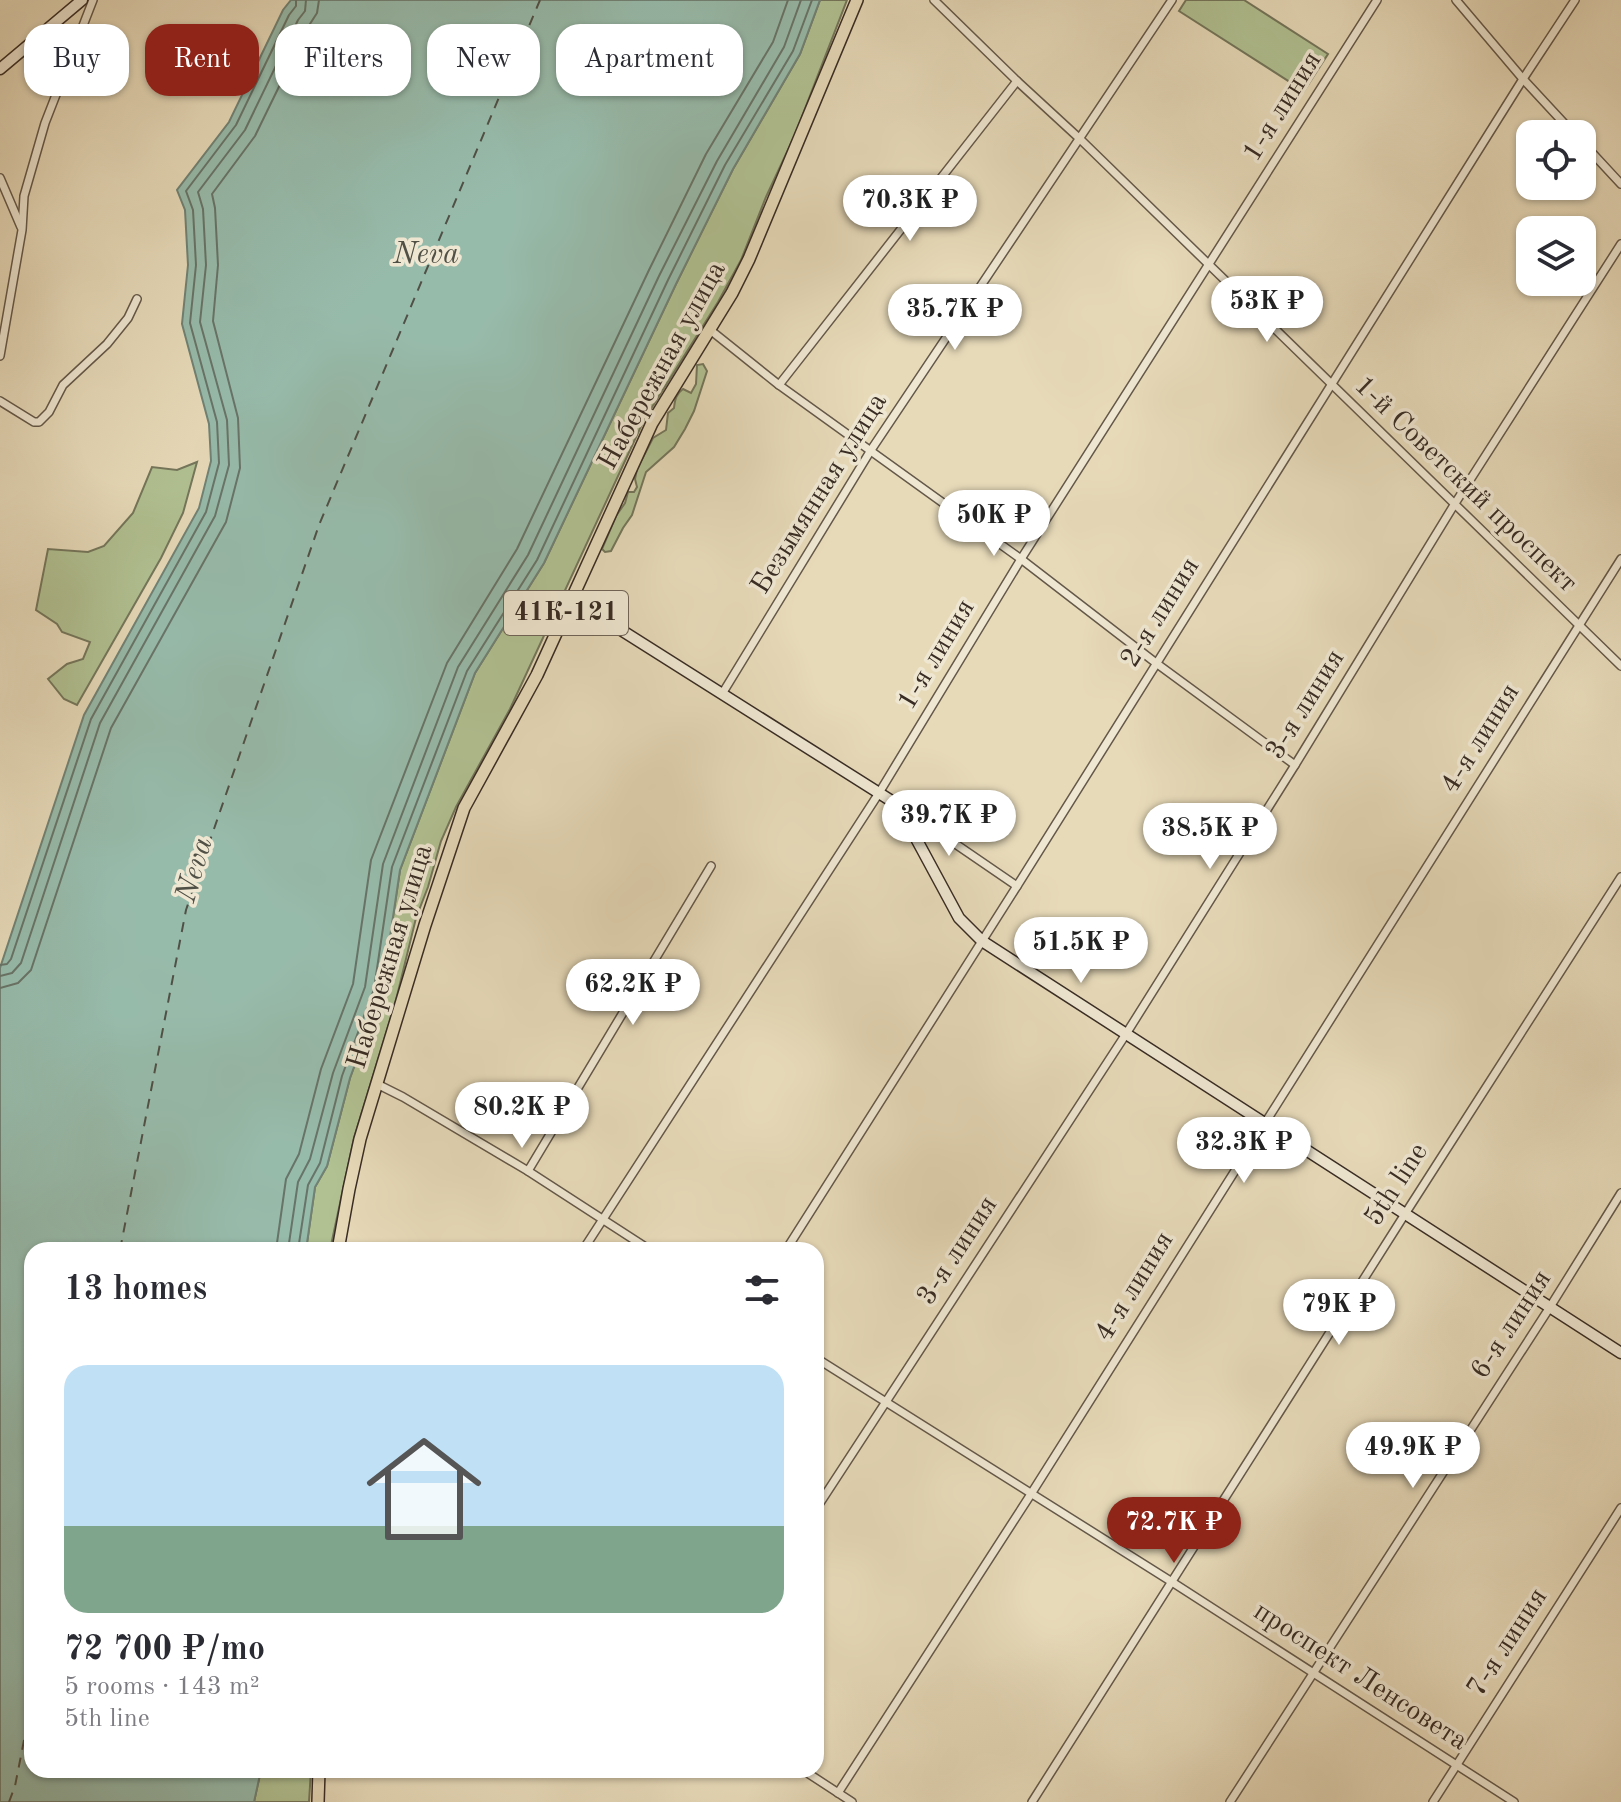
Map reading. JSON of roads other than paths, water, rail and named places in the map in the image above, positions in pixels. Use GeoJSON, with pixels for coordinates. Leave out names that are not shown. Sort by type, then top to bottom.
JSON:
{"type":"FeatureCollection","features":[{"type":"Feature","properties":{"kind":"main road","name":"Набережная улица"},"geometry":{"type":"LineString","coordinates":[[339,1242],[354,1164],[425,925],[464,808],[515,718],[652,423],[732,293],[755,248],[857,0]]}},
{"type":"Feature","properties":{"kind":"main road"},"geometry":{"type":"LineString","coordinates":[[318,1802],[319,1778]]}},
{"type":"Feature","properties":{"kind":"street"},"geometry":{"type":"LineString","coordinates":[[0,69],[82,0]]}},
{"type":"Feature","properties":{"kind":"street"},"geometry":{"type":"LineString","coordinates":[[0,356],[22,230],[24,196],[45,123],[93,0]]}},
{"type":"Feature","properties":{"kind":"street","name":"1-й Советский проспект"},"geometry":{"type":"LineString","coordinates":[[934,0],[1621,666]]}},
{"type":"Feature","properties":{"kind":"street","name":"Безымянная улица"},"geometry":{"type":"LineString","coordinates":[[722,694],[871,450],[1172,0]]}},
{"type":"Feature","properties":{"kind":"street","name":"1-я линия"},"geometry":{"type":"LineString","coordinates":[[588,1242],[879,793],[1021,559],[1377,0]]}},
{"type":"Feature","properties":{"kind":"street"},"geometry":{"type":"LineString","coordinates":[[1456,0],[1561,120]]}},
{"type":"Feature","properties":{"kind":"street","name":"2-я линия"},"geometry":{"type":"LineString","coordinates":[[791,1242],[1575,0]]}},
{"type":"Feature","properties":{"kind":"street"},"geometry":{"type":"LineString","coordinates":[[779,385],[1017,81]]}},
{"type":"Feature","properties":{"kind":"street"},"geometry":{"type":"LineString","coordinates":[[1596,157],[1621,184]]}},
{"type":"Feature","properties":{"kind":"street"},"geometry":{"type":"LineString","coordinates":[[0,178],[22,230]]}},
{"type":"Feature","properties":{"kind":"street","name":"3-я линия"},"geometry":{"type":"LineString","coordinates":[[824,1497],[1126,1034],[1454,505],[1621,244]]}},
{"type":"Feature","properties":{"kind":"street"},"geometry":{"type":"LineString","coordinates":[[0,401],[39,422],[49,412],[63,385],[107,344],[128,318],[137,299]]}},
{"type":"Feature","properties":{"kind":"street"},"geometry":{"type":"LineString","coordinates":[[709,329],[779,385],[1021,559],[1295,765]]}},
{"type":"Feature","properties":{"kind":"street","name":"4-я линия"},"geometry":{"type":"LineString","coordinates":[[838,1793],[1031,1494],[1621,559]]}},
{"type":"Feature","properties":{"kind":"street"},"geometry":{"type":"LineString","coordinates":[[572,599],[898,805],[1017,886]]}},
{"type":"Feature","properties":{"kind":"street"},"geometry":{"type":"LineString","coordinates":[[898,805],[959,918],[982,941],[1621,1353]]}},
{"type":"Feature","properties":{"kind":"street"},"geometry":{"type":"LineString","coordinates":[[528,1171],[711,866]]}},
{"type":"Feature","properties":{"kind":"street","name":"5th line"},"geometry":{"type":"LineString","coordinates":[[1032,1802],[1621,877]]}},
{"type":"Feature","properties":{"kind":"street"},"geometry":{"type":"LineString","coordinates":[[377,1084],[528,1171],[637,1242]]}},
{"type":"Feature","properties":{"kind":"street","name":"6-я линия"},"geometry":{"type":"LineString","coordinates":[[1230,1802],[1621,1193]]}},
{"type":"Feature","properties":{"kind":"street","name":"проспект Ленсовета"},"geometry":{"type":"LineString","coordinates":[[824,1363],[1514,1802]]}},
{"type":"Feature","properties":{"kind":"street","name":"7-я линия"},"geometry":{"type":"LineString","coordinates":[[1433,1802],[1621,1508]]}},
{"type":"Feature","properties":{"kind":"street"},"geometry":{"type":"LineString","coordinates":[[815,1778],[852,1802]]}},
{"type":"Feature","properties":{"kind":"water","name":"Neva"},"geometry":{"type":"Polygon","coordinates":[[[291,0],[820,0],[800,54],[733,169],[544,563],[475,673],[400,870],[382,991],[350,1078],[327,1166],[315,1187],[307,1242],[24,1242],[24,1778],[259,1778],[254,1802],[0,1802],[0,968],[84,715],[199,508],[211,461],[209,424],[182,324],[188,265],[185,210],[177,190],[229,122],[242,96],[259,96],[259,60],[275,27],[275,96],[411,96],[411,24],[276,24],[291,0]]]}}]}
